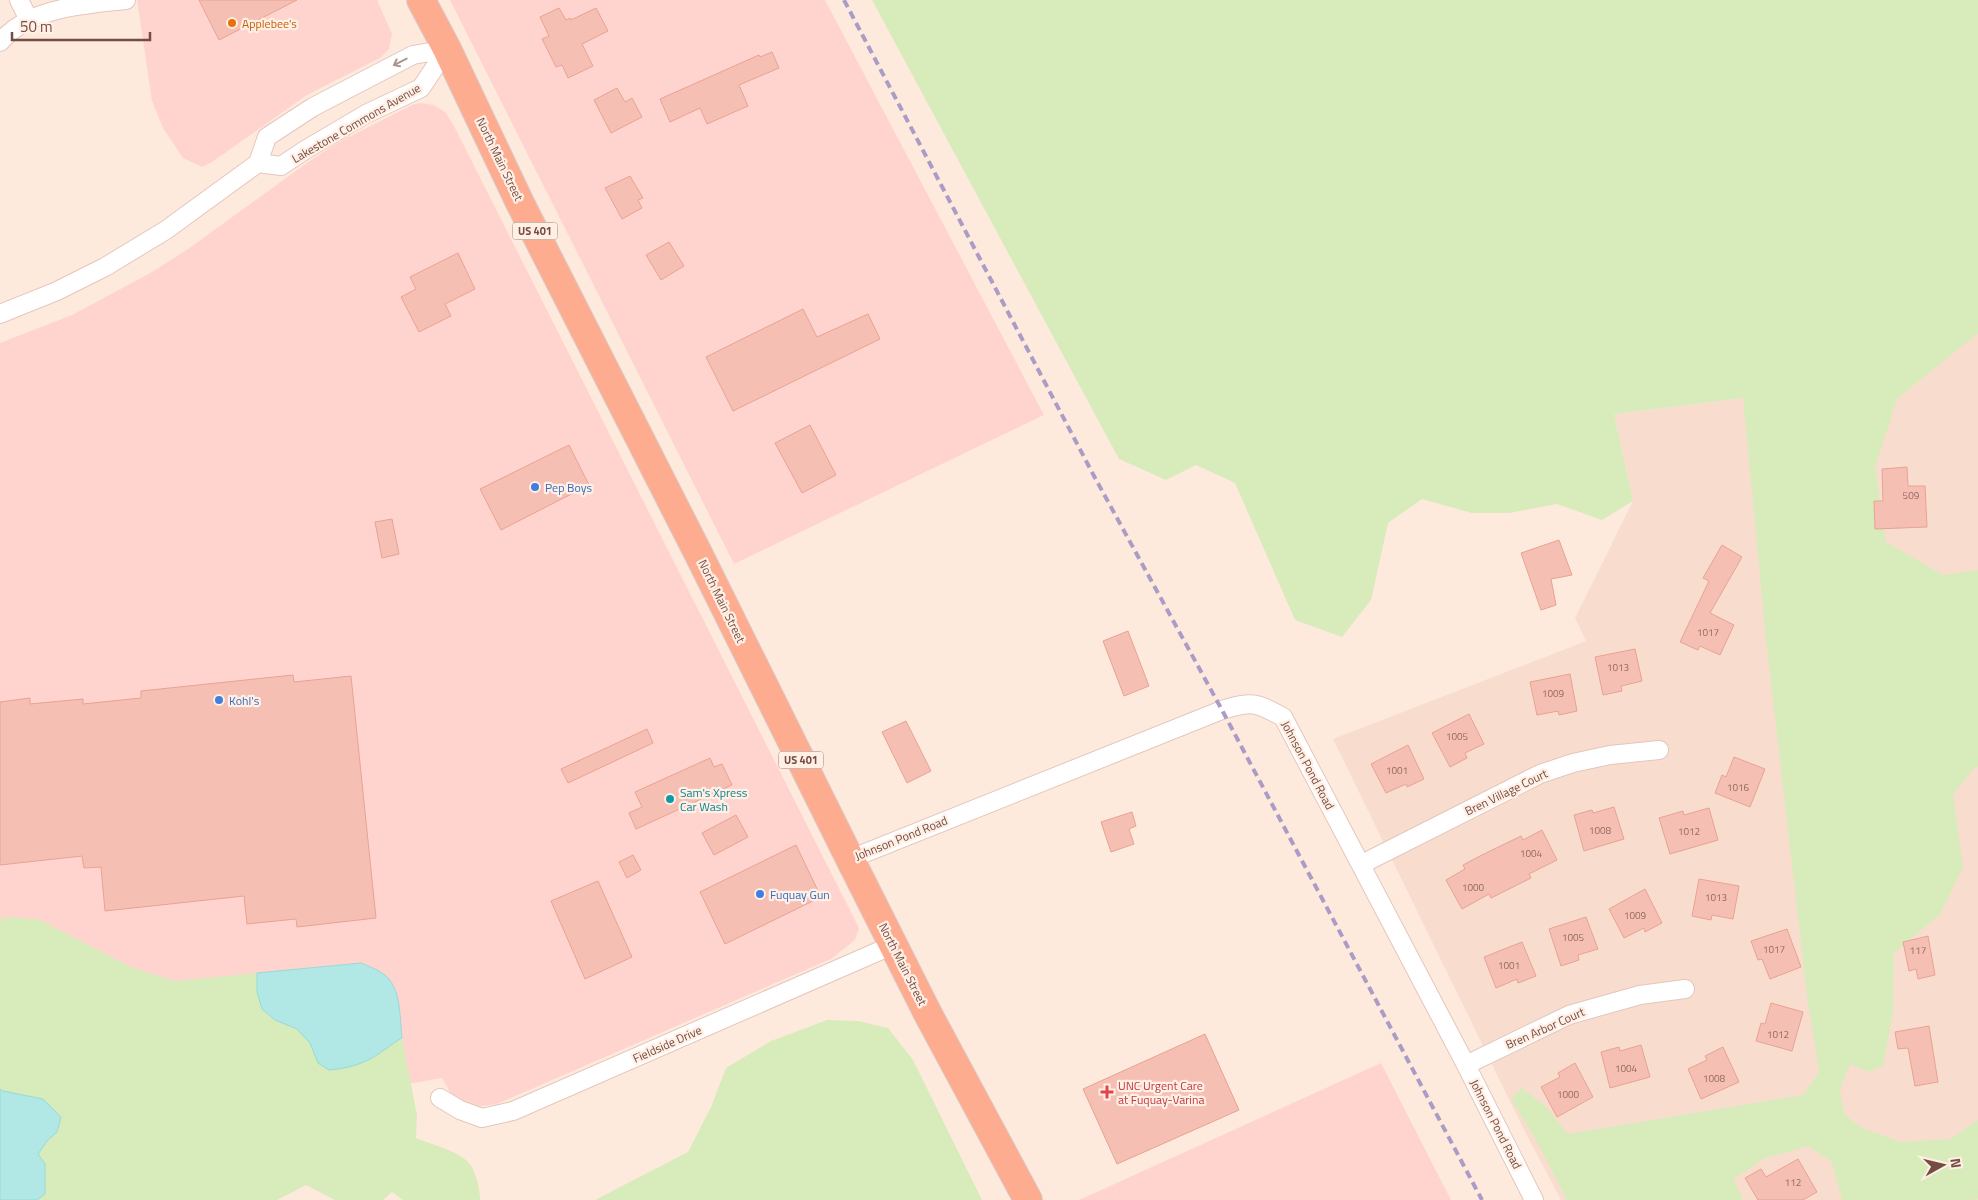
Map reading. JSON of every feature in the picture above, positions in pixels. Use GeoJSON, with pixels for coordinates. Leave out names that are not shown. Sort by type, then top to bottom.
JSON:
{"type":"FeatureCollection","features":[{"type":"Feature","properties":{"kind":"highway","name":"North Main Street"},"geometry":{"type":"LineString","coordinates":[[421,0],[447,49],[520,203],[699,555],[893,945],[1028,1200]]}},
{"type":"Feature","properties":{"kind":"street"},"geometry":{"type":"LineString","coordinates":[[19,0],[29,20]]}},
{"type":"Feature","properties":{"kind":"street"},"geometry":{"type":"LineString","coordinates":[[0,42],[5,36],[29,20],[61,9],[126,0]]}},
{"type":"Feature","properties":{"kind":"street"},"geometry":{"type":"LineString","coordinates":[[0,314],[57,291],[105,267],[166,230],[258,163],[266,137],[313,107],[414,55],[447,49]]}},
{"type":"Feature","properties":{"kind":"street","name":"Lakestone Commons Avenue"},"geometry":{"type":"LineString","coordinates":[[258,163],[282,166],[366,114],[421,88],[447,49]]}},
{"type":"Feature","properties":{"kind":"street","name":"Johnson Pond Road"},"geometry":{"type":"LineString","coordinates":[[850,859],[1222,710],[1247,702],[1264,706],[1283,716],[1362,864],[1534,1200]]}},
{"type":"Feature","properties":{"kind":"street","name":"Bren Village Court"},"geometry":{"type":"LineString","coordinates":[[1362,864],[1540,774],[1573,763],[1610,755],[1659,750]]}},
{"type":"Feature","properties":{"kind":"street","name":"Fieldside Drive"},"geometry":{"type":"LineString","coordinates":[[440,1098],[460,1110],[482,1118],[513,1111],[893,945]]}},
{"type":"Feature","properties":{"kind":"street","name":"Bren Arbor Court"},"geometry":{"type":"LineString","coordinates":[[1466,1065],[1569,1015],[1640,995],[1685,989]]}},
{"type":"Feature","properties":{"kind":"shaded area"},"geometry":{"type":"Polygon","coordinates":[[[137,0],[377,0],[392,34],[389,49],[380,58],[307,95],[212,162],[202,167],[183,158],[163,128],[152,101],[137,0]]]}},
{"type":"Feature","properties":{"kind":"shaded area"},"geometry":{"type":"Polygon","coordinates":[[[450,0],[825,0],[1044,415],[734,564],[450,0]]]}},
{"type":"Feature","properties":{"kind":"shaded area"},"geometry":{"type":"Polygon","coordinates":[[[414,104],[434,105],[445,112],[454,126],[859,928],[855,940],[831,959],[497,1104],[475,1107],[466,1104],[451,1094],[442,1078],[414,1083],[253,1100],[0,981],[0,343],[72,315],[152,272],[188,249],[311,160],[339,142],[414,104]]]}},
{"type":"Feature","properties":{"kind":"shaded area"},"geometry":{"type":"Polygon","coordinates":[[[1978,286],[1978,1200],[1561,1200],[1523,1128],[1333,739],[1586,641],[1575,618],[1633,501],[1614,414],[1743,398],[1978,286]]]}},
{"type":"Feature","properties":{"kind":"shaded area"},"geometry":{"type":"Polygon","coordinates":[[[1381,1063],[1451,1200],[1079,1200],[1381,1063]]]}},
{"type":"Feature","properties":{"kind":"green space"},"geometry":{"type":"Polygon","coordinates":[[[872,0],[1978,0],[1978,333],[1897,399],[1875,467],[1886,542],[1943,575],[1978,570],[1978,767],[1975,767],[1953,795],[1963,867],[1940,914],[1894,953],[1893,1013],[1883,1066],[1869,1072],[1850,1064],[1840,1089],[1844,1114],[1862,1128],[1901,1142],[1951,1139],[1978,1120],[1978,1199],[1842,1200],[1831,1161],[1808,1146],[1763,1159],[1734,1179],[1743,1200],[1567,1200],[1537,1142],[1511,1098],[1522,1088],[1546,1107],[1568,1134],[1803,1095],[1819,1072],[1807,995],[1766,639],[1743,398],[1614,414],[1633,501],[1602,520],[1557,504],[1509,513],[1472,513],[1422,499],[1388,523],[1371,600],[1342,637],[1295,620],[1235,483],[1196,465],[1166,480],[1119,459],[872,0]]]}},
{"type":"Feature","properties":{"kind":"green space"},"geometry":{"type":"Polygon","coordinates":[[[12,917],[40,920],[133,968],[175,981],[257,973],[257,992],[275,1020],[297,1029],[310,1043],[318,1063],[387,1046],[402,1038],[417,1115],[416,1138],[452,1151],[469,1163],[477,1181],[480,1200],[403,1200],[392,1192],[383,1200],[335,1200],[306,1185],[277,1200],[37,1200],[45,1194],[38,1154],[47,1141],[57,1132],[0,1089],[0,919],[12,917]]]}},
{"type":"Feature","properties":{"kind":"green space"},"geometry":{"type":"Polygon","coordinates":[[[827,1020],[858,1021],[888,1028],[913,1060],[982,1200],[595,1200],[688,1152],[711,1107],[726,1068],[771,1041],[827,1020]]]}},
{"type":"Feature","properties":{"kind":"water"},"geometry":{"type":"Polygon","coordinates":[[[361,963],[383,974],[393,985],[399,1007],[402,1038],[363,1062],[349,1067],[329,1070],[318,1063],[310,1043],[297,1029],[275,1020],[262,1009],[257,992],[257,973],[361,963]]]}},
{"type":"Feature","properties":{"kind":"water"},"geometry":{"type":"Polygon","coordinates":[[[0,1089],[43,1099],[61,1117],[57,1132],[47,1141],[38,1154],[45,1164],[45,1194],[37,1200],[0,1200],[0,1089]]]}},
{"type":"Feature","properties":{"kind":"building","name":"Applebee's"},"geometry":{"type":"Polygon","coordinates":[[[199,0],[297,0],[219,40],[199,0]]]}},
{"type":"Feature","properties":{"kind":"building"},"geometry":{"type":"Polygon","coordinates":[[[559,8],[566,20],[570,18],[571,20],[596,8],[608,31],[582,44],[593,66],[568,78],[562,65],[556,67],[542,39],[549,36],[540,17],[559,8]]]}},
{"type":"Feature","properties":{"kind":"building"},"geometry":{"type":"Polygon","coordinates":[[[772,52],[779,68],[739,85],[748,106],[707,124],[700,108],[670,122],[660,99],[759,55],[760,57],[772,52]]]}},
{"type":"Feature","properties":{"kind":"building"},"geometry":{"type":"Polygon","coordinates":[[[617,88],[625,102],[632,98],[642,117],[611,133],[594,100],[617,88]]]}},
{"type":"Feature","properties":{"kind":"building"},"geometry":{"type":"Polygon","coordinates":[[[630,176],[643,198],[638,200],[642,208],[622,219],[605,188],[630,176]]]}},
{"type":"Feature","properties":{"kind":"building"},"geometry":{"type":"Polygon","coordinates":[[[669,242],[684,266],[661,280],[646,255],[669,242]]]}},
{"type":"Feature","properties":{"kind":"building"},"geometry":{"type":"Polygon","coordinates":[[[458,253],[475,289],[445,304],[451,316],[419,332],[401,297],[416,289],[410,277],[458,253]]]}},
{"type":"Feature","properties":{"kind":"building"},"geometry":{"type":"Polygon","coordinates":[[[803,309],[817,337],[868,314],[880,339],[733,411],[706,357],[803,309]]]}},
{"type":"Feature","properties":{"kind":"building"},"geometry":{"type":"Polygon","coordinates":[[[810,425],[836,475],[802,493],[775,443],[810,425]]]}},
{"type":"Feature","properties":{"kind":"building","name":"Pep Boys"},"geometry":{"type":"Polygon","coordinates":[[[569,445],[589,485],[501,530],[480,489],[569,445]]]}},
{"type":"Feature","properties":{"kind":"building"},"geometry":{"type":"Polygon","coordinates":[[[1907,467],[1908,486],[1925,486],[1927,527],[1875,529],[1874,501],[1883,501],[1882,469],[1907,467]]]}},
{"type":"Feature","properties":{"kind":"building"},"geometry":{"type":"Polygon","coordinates":[[[392,519],[399,554],[382,558],[375,522],[392,519]]]}},
{"type":"Feature","properties":{"kind":"building"},"geometry":{"type":"Polygon","coordinates":[[[1559,540],[1572,575],[1551,579],[1556,605],[1541,610],[1521,553],[1559,540]]]}},
{"type":"Feature","properties":{"kind":"building"},"geometry":{"type":"Polygon","coordinates":[[[1722,545],[1742,557],[1710,613],[1734,625],[1720,655],[1700,646],[1698,650],[1680,642],[1709,581],[1703,578],[1722,545]]]}},
{"type":"Feature","properties":{"kind":"building"},"geometry":{"type":"Polygon","coordinates":[[[1128,631],[1149,686],[1124,696],[1103,641],[1128,631]]]}},
{"type":"Feature","properties":{"kind":"building"},"geometry":{"type":"Polygon","coordinates":[[[1635,649],[1642,681],[1621,686],[1622,691],[1603,695],[1595,657],[1635,649]]]}},
{"type":"Feature","properties":{"kind":"building"},"geometry":{"type":"Polygon","coordinates":[[[1570,674],[1577,711],[1559,715],[1558,711],[1537,715],[1530,682],[1570,674]]]}},
{"type":"Feature","properties":{"kind":"building"},"geometry":{"type":"Polygon","coordinates":[[[293,675],[294,682],[351,676],[376,918],[297,927],[296,919],[247,924],[244,896],[105,911],[101,867],[84,868],[82,856],[0,865],[0,702],[30,698],[30,704],[83,699],[83,704],[141,698],[141,691],[293,675]]]}},
{"type":"Feature","properties":{"kind":"building"},"geometry":{"type":"Polygon","coordinates":[[[1469,714],[1484,744],[1465,753],[1467,758],[1450,767],[1432,733],[1469,714]]]}},
{"type":"Feature","properties":{"kind":"building"},"geometry":{"type":"Polygon","coordinates":[[[906,721],[931,771],[907,783],[882,732],[906,721]]]}},
{"type":"Feature","properties":{"kind":"building"},"geometry":{"type":"Polygon","coordinates":[[[647,729],[653,743],[568,783],[561,769],[647,729]]]}},
{"type":"Feature","properties":{"kind":"building"},"geometry":{"type":"Polygon","coordinates":[[[1408,745],[1424,779],[1407,787],[1406,784],[1386,793],[1371,764],[1408,745]]]}},
{"type":"Feature","properties":{"kind":"building"},"geometry":{"type":"Polygon","coordinates":[[[1734,757],[1765,769],[1750,807],[1715,793],[1722,775],[1726,777],[1734,757]]]}},
{"type":"Feature","properties":{"kind":"building","name":"Sam's Xpress Car Wash"},"geometry":{"type":"Polygon","coordinates":[[[710,758],[714,767],[722,764],[732,785],[636,829],[629,813],[642,807],[635,792],[710,758]]]}},
{"type":"Feature","properties":{"kind":"building"},"geometry":{"type":"Polygon","coordinates":[[[1614,807],[1624,839],[1584,851],[1574,815],[1592,810],[1593,813],[1614,807]]]}},
{"type":"Feature","properties":{"kind":"building"},"geometry":{"type":"Polygon","coordinates":[[[1709,808],[1718,840],[1670,854],[1659,818],[1683,811],[1684,815],[1709,808]]]}},
{"type":"Feature","properties":{"kind":"building"},"geometry":{"type":"Polygon","coordinates":[[[1132,812],[1136,826],[1129,829],[1134,844],[1111,852],[1101,822],[1132,812]]]}},
{"type":"Feature","properties":{"kind":"building"},"geometry":{"type":"Polygon","coordinates":[[[736,815],[748,837],[714,855],[702,833],[736,815]]]}},
{"type":"Feature","properties":{"kind":"building"},"geometry":{"type":"Polygon","coordinates":[[[1542,830],[1557,860],[1529,874],[1531,878],[1491,898],[1489,894],[1462,909],[1446,880],[1465,869],[1463,865],[1480,856],[1521,836],[1523,840],[1542,830]]]}},
{"type":"Feature","properties":{"kind":"building","name":"Fuquay Gun"},"geometry":{"type":"Polygon","coordinates":[[[796,845],[821,897],[725,944],[700,892],[796,845]]]}},
{"type":"Feature","properties":{"kind":"building"},"geometry":{"type":"Polygon","coordinates":[[[633,855],[641,870],[627,878],[619,862],[633,855]]]}},
{"type":"Feature","properties":{"kind":"building"},"geometry":{"type":"Polygon","coordinates":[[[1699,879],[1739,886],[1733,919],[1712,915],[1711,920],[1692,916],[1699,879]]]}},
{"type":"Feature","properties":{"kind":"building"},"geometry":{"type":"Polygon","coordinates":[[[598,881],[632,957],[585,979],[551,901],[598,881]]]}},
{"type":"Feature","properties":{"kind":"building"},"geometry":{"type":"Polygon","coordinates":[[[1645,889],[1662,923],[1645,932],[1644,928],[1624,938],[1609,909],[1645,889]]]}},
{"type":"Feature","properties":{"kind":"building"},"geometry":{"type":"Polygon","coordinates":[[[1586,917],[1598,949],[1578,955],[1579,960],[1561,966],[1549,929],[1586,917]]]}},
{"type":"Feature","properties":{"kind":"building"},"geometry":{"type":"Polygon","coordinates":[[[1787,929],[1801,967],[1770,979],[1762,959],[1758,960],[1751,941],[1787,929]]]}},
{"type":"Feature","properties":{"kind":"building"},"geometry":{"type":"Polygon","coordinates":[[[1928,936],[1935,975],[1918,979],[1916,969],[1909,971],[1903,942],[1928,936]]]}},
{"type":"Feature","properties":{"kind":"building"},"geometry":{"type":"Polygon","coordinates":[[[1522,942],[1536,976],[1518,983],[1517,979],[1496,988],[1484,957],[1522,942]]]}},
{"type":"Feature","properties":{"kind":"building"},"geometry":{"type":"Polygon","coordinates":[[[1771,1003],[1803,1012],[1792,1051],[1756,1041],[1761,1023],[1765,1024],[1771,1003]]]}},
{"type":"Feature","properties":{"kind":"building"},"geometry":{"type":"Polygon","coordinates":[[[1929,1026],[1938,1082],[1915,1086],[1908,1048],[1898,1049],[1895,1032],[1929,1026]]]}},
{"type":"Feature","properties":{"kind":"building"},"geometry":{"type":"Polygon","coordinates":[[[1205,1034],[1239,1110],[1117,1164],[1083,1089],[1205,1034]]]}},
{"type":"Feature","properties":{"kind":"building"},"geometry":{"type":"Polygon","coordinates":[[[1641,1045],[1650,1077],[1610,1088],[1601,1052],[1619,1047],[1620,1051],[1641,1045]]]}},
{"type":"Feature","properties":{"kind":"building"},"geometry":{"type":"Polygon","coordinates":[[[1723,1047],[1739,1082],[1701,1099],[1688,1069],[1707,1060],[1705,1056],[1723,1047]]]}},
{"type":"Feature","properties":{"kind":"building"},"geometry":{"type":"Polygon","coordinates":[[[1575,1063],[1593,1097],[1557,1117],[1541,1087],[1560,1077],[1558,1073],[1575,1063]]]}},
{"type":"Feature","properties":{"kind":"building"},"geometry":{"type":"Polygon","coordinates":[[[1798,1159],[1817,1192],[1803,1200],[1758,1200],[1745,1178],[1761,1169],[1766,1177],[1798,1159]]]}},
{"type":"Feature","properties":{"kind":"railway"},"geometry":{"type":"LineString","coordinates":[[844,0],[1094,476],[1222,710],[1482,1200]]}},
{"type":"Feature","properties":{"kind":"place","name":"Applebee's"},"geometry":{"type":"Point","coordinates":[232,23]}},
{"type":"Feature","properties":{"kind":"place","name":"Pep Boys"},"geometry":{"type":"Point","coordinates":[535,487]}},
{"type":"Feature","properties":{"kind":"place","name":"Kohl's"},"geometry":{"type":"Point","coordinates":[219,700]}},
{"type":"Feature","properties":{"kind":"place","name":"Sam's Xpress Car Wash"},"geometry":{"type":"Point","coordinates":[670,799]}},
{"type":"Feature","properties":{"kind":"place","name":"Fuquay Gun"},"geometry":{"type":"Point","coordinates":[760,894]}},
{"type":"Feature","properties":{"kind":"place","name":"UNC Urgent Care at Fuquay-Varina"},"geometry":{"type":"Point","coordinates":[1107,1092]}}]}
